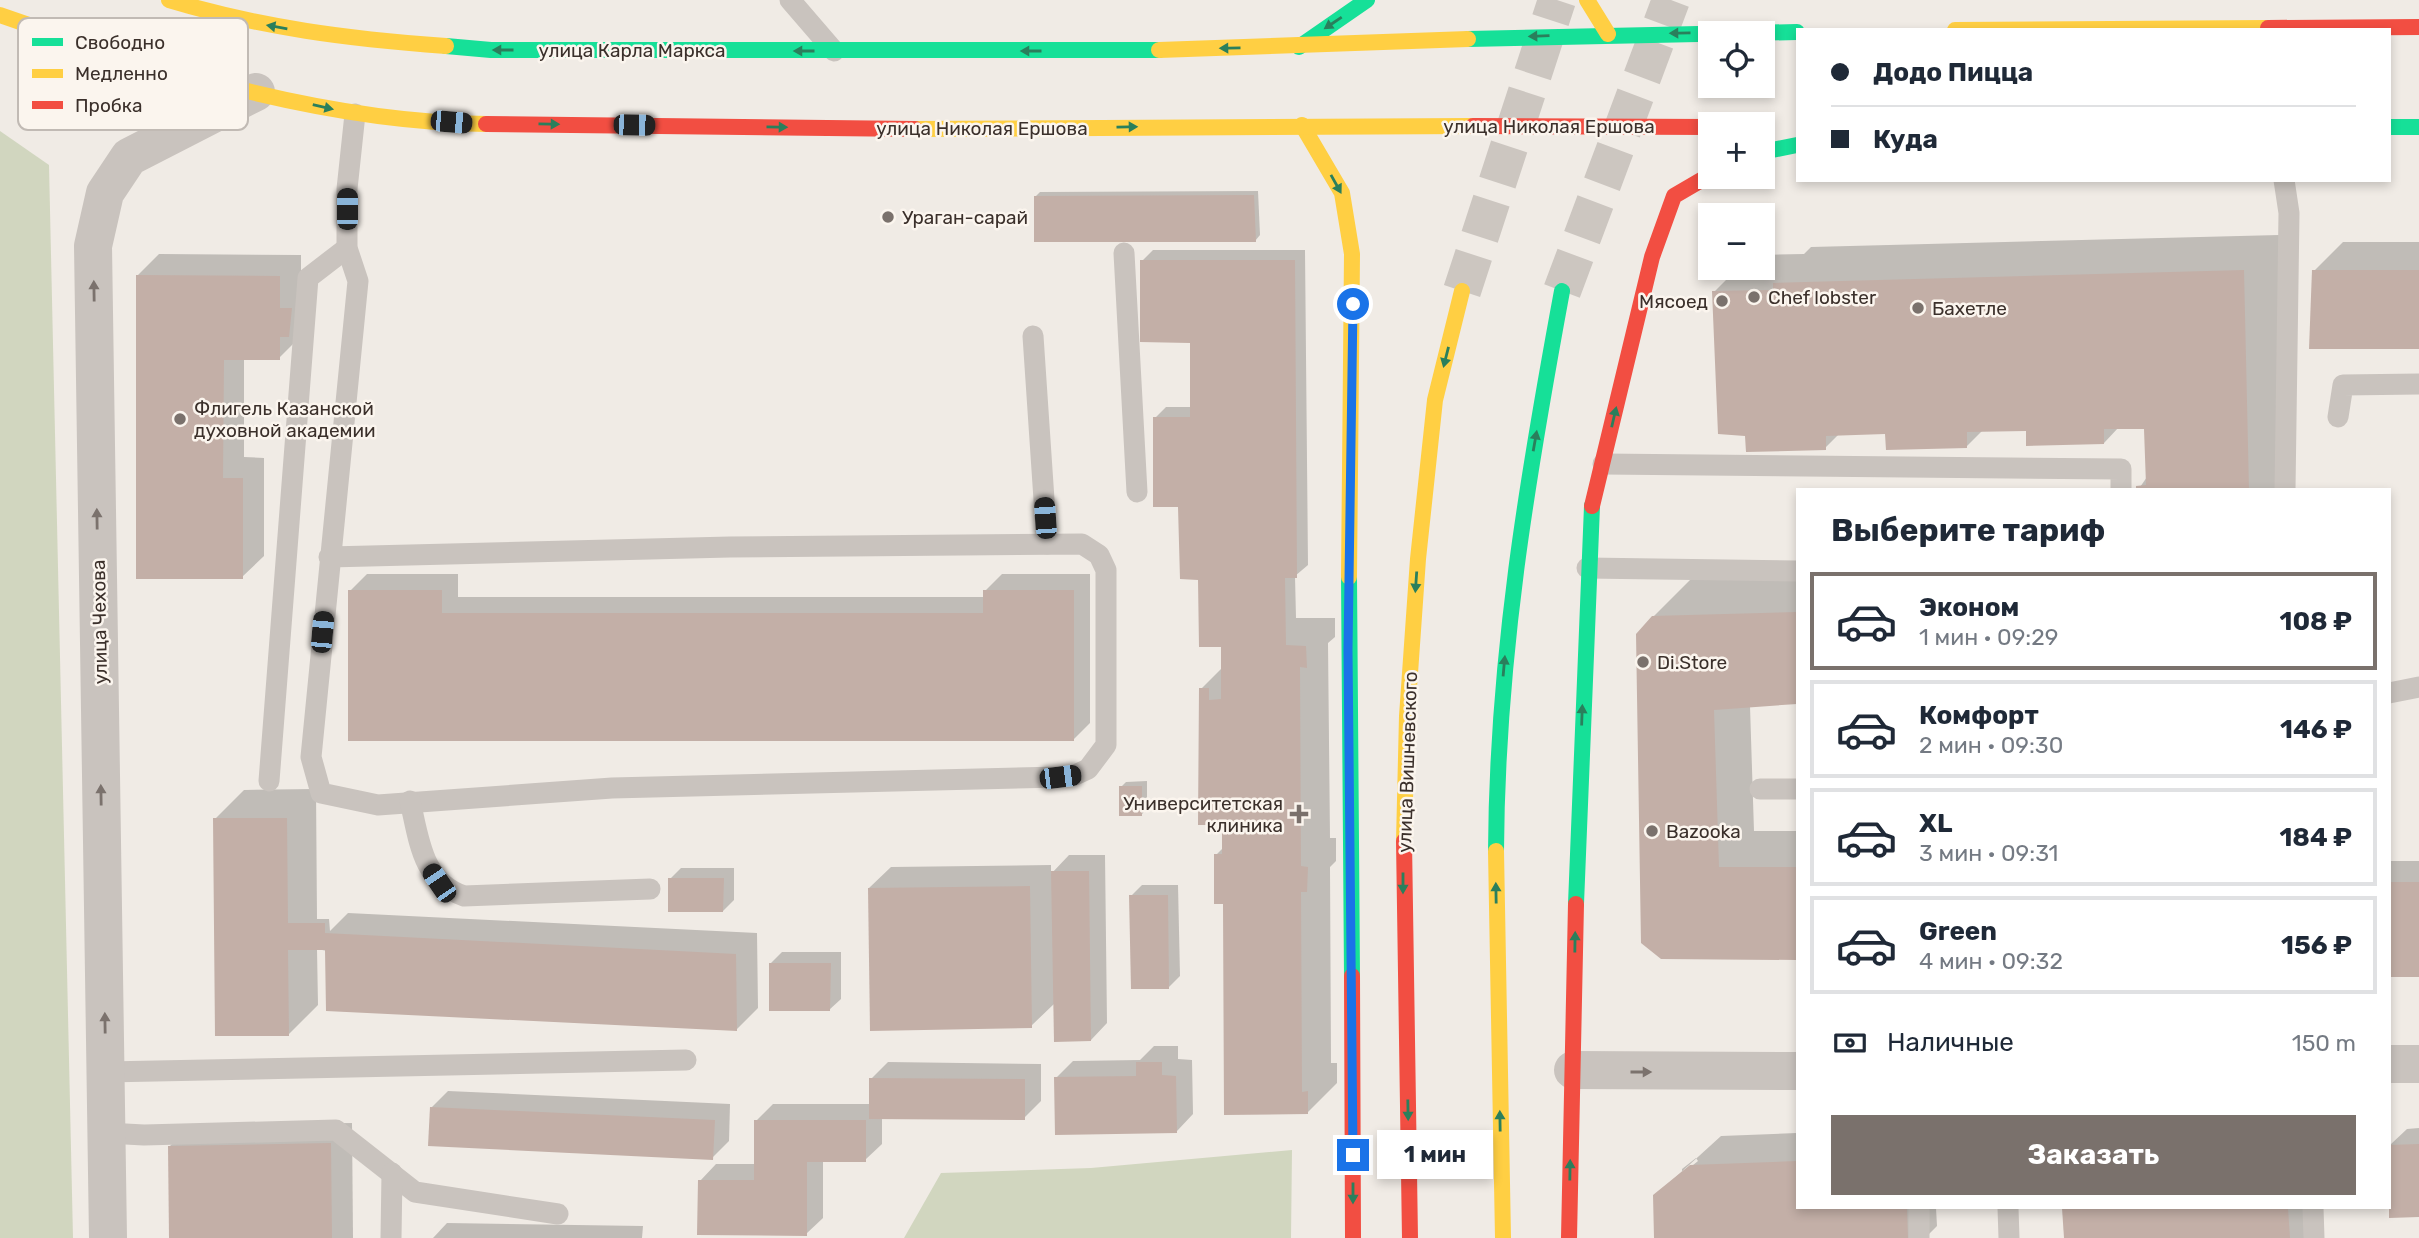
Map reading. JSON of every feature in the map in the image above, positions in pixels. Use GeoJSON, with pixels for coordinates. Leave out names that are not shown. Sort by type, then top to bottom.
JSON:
{"type":"FeatureCollection","features":[{"type":"Feature","properties":{"kind":"main road","name":"улица Карла Маркса"},"geometry":{"type":"LineString","coordinates":[[169,0],[230,18]]}},
{"type":"Feature","properties":{"kind":"main road"},"geometry":{"type":"LineString","coordinates":[[1299,47],[1367,0]]}},
{"type":"Feature","properties":{"kind":"main road"},"geometry":{"type":"LineString","coordinates":[[1587,0],[1608,34]]}},
{"type":"Feature","properties":{"kind":"main road"},"geometry":{"type":"LineString","coordinates":[[2095,27],[2171,11]]}},
{"type":"Feature","properties":{"kind":"main road"},"geometry":{"type":"LineString","coordinates":[[0,15],[18,21]]}},
{"type":"Feature","properties":{"kind":"main road","name":"улица Карла Маркса"},"geometry":{"type":"LineString","coordinates":[[248,22],[312,33],[491,50],[1100,52],[1299,47]]}},
{"type":"Feature","properties":{"kind":"main road"},"geometry":{"type":"LineString","coordinates":[[2048,28],[2419,26]]}},
{"type":"Feature","properties":{"kind":"main road"},"geometry":{"type":"LineString","coordinates":[[1299,47],[1608,34],[1796,32]]}},
{"type":"Feature","properties":{"kind":"main road"},"geometry":{"type":"LineString","coordinates":[[248,89],[257,92]]}},
{"type":"Feature","properties":{"kind":"main road","name":"улица Николая Ершова"},"geometry":{"type":"LineString","coordinates":[[257,92],[355,114],[474,124],[952,129],[1302,125],[1698,127]]}},
{"type":"Feature","properties":{"kind":"main road"},"geometry":{"type":"LineString","coordinates":[[1302,125],[1342,193],[1352,254],[1348,650],[1353,1238]]}},
{"type":"Feature","properties":{"kind":"main road"},"geometry":{"type":"LineString","coordinates":[[2391,127],[2419,127]]}},
{"type":"Feature","properties":{"kind":"main road"},"geometry":{"type":"LineString","coordinates":[[1775,149],[1796,145]]}},
{"type":"Feature","properties":{"kind":"main road"},"geometry":{"type":"LineString","coordinates":[[1569,1238],[1587,568],[1592,503],[1652,257],[1674,196],[1698,182]]}},
{"type":"Feature","properties":{"kind":"main road","name":"улица Вишневского"},"geometry":{"type":"LineString","coordinates":[[1410,1238],[1403,886],[1406,716],[1418,559],[1435,400],[1462,291]]}},
{"type":"Feature","properties":{"kind":"main road"},"geometry":{"type":"LineString","coordinates":[[1503,1238],[1495,850],[1501,697],[1514,559],[1562,291]]}},
{"type":"Feature","properties":{"kind":"street","name":"улица Чехова"},"geometry":{"type":"LineString","coordinates":[[248,97],[257,92]]}},
{"type":"Feature","properties":{"kind":"street","name":"улица Чехова"},"geometry":{"type":"LineString","coordinates":[[108,1238],[93,246],[105,193],[129,157],[182,130]]}},
{"type":"Feature","properties":{"kind":"street"},"geometry":{"type":"LineString","coordinates":[[2391,1064],[2419,1064]]}},
{"type":"Feature","properties":{"kind":"street"},"geometry":{"type":"LineString","coordinates":[[1573,1070],[1796,1071]]}},
{"type":"Feature","properties":{"kind":"lane"},"geometry":{"type":"LineString","coordinates":[[790,0],[834,51]]}},
{"type":"Feature","properties":{"kind":"lane"},"geometry":{"type":"LineString","coordinates":[[329,557],[730,547],[1082,544],[1098,555],[1106,570],[1106,746],[1088,769],[1075,775],[612,788],[378,805],[321,793],[311,757],[329,557],[358,281],[347,248],[347,189],[355,114]]}},
{"type":"Feature","properties":{"kind":"lane"},"geometry":{"type":"LineString","coordinates":[[2284,182],[2289,213],[2285,488]]}},
{"type":"Feature","properties":{"kind":"lane"},"geometry":{"type":"LineString","coordinates":[[269,781],[308,278],[347,248]]}},
{"type":"Feature","properties":{"kind":"lane"},"geometry":{"type":"LineString","coordinates":[[1125,253],[1136,492]]}},
{"type":"Feature","properties":{"kind":"lane"},"geometry":{"type":"LineString","coordinates":[[1033,336],[1047,544]]}},
{"type":"Feature","properties":{"kind":"lane"},"geometry":{"type":"LineString","coordinates":[[2338,417],[2343,384],[2419,384]]}},
{"type":"Feature","properties":{"kind":"lane"},"geometry":{"type":"LineString","coordinates":[[1603,464],[2121,469],[2120,488]]}},
{"type":"Feature","properties":{"kind":"lane"},"geometry":{"type":"LineString","coordinates":[[1587,568],[1796,571]]}},
{"type":"Feature","properties":{"kind":"lane"},"geometry":{"type":"LineString","coordinates":[[2391,693],[2419,687]]}},
{"type":"Feature","properties":{"kind":"lane"},"geometry":{"type":"LineString","coordinates":[[1759,789],[1796,789]]}},
{"type":"Feature","properties":{"kind":"lane"},"geometry":{"type":"LineString","coordinates":[[410,802],[425,862],[439,883],[451,892],[464,896],[650,889]]}},
{"type":"Feature","properties":{"kind":"lane"},"geometry":{"type":"LineString","coordinates":[[106,1072],[686,1059]]}},
{"type":"Feature","properties":{"kind":"lane"},"geometry":{"type":"LineString","coordinates":[[107,1133],[144,1135],[336,1130],[415,1192],[558,1214]]}},
{"type":"Feature","properties":{"kind":"lane"},"geometry":{"type":"LineString","coordinates":[[391,1238],[392,1174]]}},
{"type":"Feature","properties":{"kind":"lane"},"geometry":{"type":"LineString","coordinates":[[1919,1209],[1919,1238]]}},
{"type":"Feature","properties":{"kind":"lane"},"geometry":{"type":"LineString","coordinates":[[2008,1209],[2009,1238]]}},
{"type":"Feature","properties":{"kind":"lane"},"geometry":{"type":"LineString","coordinates":[[2314,1209],[2314,1238]]}},
{"type":"Feature","properties":{"kind":"green space"},"geometry":{"type":"Polygon","coordinates":[[[0,131],[49,165],[73,1238],[0,1238],[0,131]]]}},
{"type":"Feature","properties":{"kind":"green space"},"geometry":{"type":"Polygon","coordinates":[[[1292,1150],[1291,1238],[904,1238],[941,1173],[1091,1168],[1292,1150]]]}},
{"type":"Feature","properties":{"kind":"building"},"geometry":{"type":"Polygon","coordinates":[[[1254,195],[1256,242],[1034,242],[1034,196],[1254,195]]]}},
{"type":"Feature","properties":{"kind":"building"},"geometry":{"type":"Polygon","coordinates":[[[1140,260],[1295,260],[1297,578],[1285,578],[1286,645],[1306,646],[1307,668],[1300,667],[1301,866],[1308,867],[1307,892],[1301,892],[1302,1092],[1308,1091],[1308,1114],[1224,1115],[1223,904],[1214,904],[1214,854],[1222,854],[1222,825],[1198,825],[1199,688],[1209,688],[1209,700],[1221,699],[1221,647],[1199,647],[1198,580],[1180,579],[1178,507],[1153,507],[1153,417],[1190,417],[1190,343],[1140,342],[1140,260]]]}},
{"type":"Feature","properties":{"kind":"building"},"geometry":{"type":"Polygon","coordinates":[[[2244,270],[2249,488],[2136,488],[2146,485],[2144,429],[2104,429],[2104,444],[2026,446],[2026,431],[1967,432],[1967,448],[1886,450],[1885,434],[1826,436],[1826,450],[1746,452],[1745,436],[1718,434],[1712,291],[1773,290],[1773,283],[2244,270]]]}},
{"type":"Feature","properties":{"kind":"building"},"geometry":{"type":"Polygon","coordinates":[[[2312,270],[2419,270],[2419,349],[2309,349],[2312,270]]]}},
{"type":"Feature","properties":{"kind":"building","name":"Флигель Казанской духовной академии"},"geometry":{"type":"Polygon","coordinates":[[[136,275],[280,276],[280,308],[292,308],[289,337],[280,337],[280,360],[224,360],[223,478],[243,478],[243,579],[136,579],[136,275]]]}},
{"type":"Feature","properties":{"kind":"building"},"geometry":{"type":"Polygon","coordinates":[[[348,590],[442,590],[442,613],[983,613],[983,590],[1074,590],[1074,741],[348,741],[348,590]]]}},
{"type":"Feature","properties":{"kind":"building"},"geometry":{"type":"Polygon","coordinates":[[[1796,612],[1796,704],[1714,710],[1719,867],[1796,867],[1796,960],[1661,959],[1641,943],[1636,634],[1652,616],[1796,612]]]}},
{"type":"Feature","properties":{"kind":"building"},"geometry":{"type":"Polygon","coordinates":[[[1119,786],[1142,786],[1142,816],[1119,816],[1119,786]]]}},
{"type":"Feature","properties":{"kind":"building"},"geometry":{"type":"Polygon","coordinates":[[[213,818],[287,818],[288,923],[325,923],[325,933],[736,954],[737,1031],[326,1011],[325,950],[288,950],[289,1036],[215,1036],[213,818]]]}},
{"type":"Feature","properties":{"kind":"building"},"geometry":{"type":"Polygon","coordinates":[[[1051,871],[1089,871],[1091,1041],[1054,1042],[1051,871]]]}},
{"type":"Feature","properties":{"kind":"building"},"geometry":{"type":"Polygon","coordinates":[[[668,878],[724,878],[723,912],[668,912],[668,878]]]}},
{"type":"Feature","properties":{"kind":"building"},"geometry":{"type":"Polygon","coordinates":[[[2391,882],[2419,882],[2419,977],[2391,977],[2391,882]]]}},
{"type":"Feature","properties":{"kind":"building"},"geometry":{"type":"Polygon","coordinates":[[[1030,886],[1032,1028],[870,1031],[868,888],[1030,886]]]}},
{"type":"Feature","properties":{"kind":"building"},"geometry":{"type":"Polygon","coordinates":[[[1129,895],[1168,895],[1169,989],[1131,989],[1129,895]]]}},
{"type":"Feature","properties":{"kind":"building"},"geometry":{"type":"Polygon","coordinates":[[[769,963],[831,963],[830,1011],[769,1011],[769,963]]]}},
{"type":"Feature","properties":{"kind":"building"},"geometry":{"type":"Polygon","coordinates":[[[1136,1062],[1162,1062],[1162,1075],[1176,1076],[1177,1133],[1055,1135],[1054,1077],[1136,1076],[1136,1062]]]}},
{"type":"Feature","properties":{"kind":"building"},"geometry":{"type":"Polygon","coordinates":[[[869,1078],[1025,1079],[1025,1120],[869,1119],[869,1078]]]}},
{"type":"Feature","properties":{"kind":"building"},"geometry":{"type":"Polygon","coordinates":[[[430,1107],[715,1120],[713,1160],[428,1146],[430,1107]]]}},
{"type":"Feature","properties":{"kind":"building"},"geometry":{"type":"Polygon","coordinates":[[[754,1120],[866,1120],[866,1162],[807,1162],[807,1236],[697,1235],[698,1180],[754,1180],[754,1120]]]}},
{"type":"Feature","properties":{"kind":"building"},"geometry":{"type":"Polygon","coordinates":[[[331,1143],[332,1238],[169,1238],[168,1146],[331,1143]]]}},
{"type":"Feature","properties":{"kind":"building"},"geometry":{"type":"Polygon","coordinates":[[[2419,1144],[2419,1217],[2389,1218],[2391,1145],[2419,1144]]]}},
{"type":"Feature","properties":{"kind":"building"},"geometry":{"type":"Polygon","coordinates":[[[1796,1161],[1796,1209],[1907,1209],[1908,1238],[1654,1238],[1653,1195],[1690,1165],[1796,1161]]]}},
{"type":"Feature","properties":{"kind":"building"},"geometry":{"type":"Polygon","coordinates":[[[2062,1209],[2288,1209],[2290,1238],[2064,1238],[2062,1209]]]}},
{"type":"Feature","properties":{"kind":"tunnel"},"geometry":{"type":"LineString","coordinates":[[1462,291],[1557,0]]}},
{"type":"Feature","properties":{"kind":"tunnel"},"geometry":{"type":"LineString","coordinates":[[1562,291],[1671,0]]}},
{"type":"Feature","properties":{"kind":"traffic: fast"},"geometry":{"type":"LineString","coordinates":[[1299,47],[1367,0]]}},
{"type":"Feature","properties":{"kind":"traffic: fast"},"geometry":{"type":"LineString","coordinates":[[1468,39],[1796,32]]}},
{"type":"Feature","properties":{"kind":"traffic: fast"},"geometry":{"type":"LineString","coordinates":[[446,46],[491,50],[1159,50]]}},
{"type":"Feature","properties":{"kind":"traffic: fast"},"geometry":{"type":"LineString","coordinates":[[2391,127],[2419,127]]}},
{"type":"Feature","properties":{"kind":"traffic: fast"},"geometry":{"type":"LineString","coordinates":[[1775,149],[1796,145]]}},
{"type":"Feature","properties":{"kind":"traffic: fast"},"geometry":{"type":"LineString","coordinates":[[1496,851],[1502,709],[1516,569],[1562,291]]}},
{"type":"Feature","properties":{"kind":"traffic: fast"},"geometry":{"type":"LineString","coordinates":[[1576,904],[1592,506]]}},
{"type":"Feature","properties":{"kind":"traffic: fast"},"geometry":{"type":"LineString","coordinates":[[1349,577],[1352,976]]}},
{"type":"Feature","properties":{"kind":"traffic: slow"},"geometry":{"type":"LineString","coordinates":[[169,0],[238,18]]}},
{"type":"Feature","properties":{"kind":"traffic: slow"},"geometry":{"type":"LineString","coordinates":[[1587,0],[1608,34]]}},
{"type":"Feature","properties":{"kind":"traffic: slow"},"geometry":{"type":"LineString","coordinates":[[0,15],[18,21]]}},
{"type":"Feature","properties":{"kind":"traffic: slow"},"geometry":{"type":"LineString","coordinates":[[248,20],[306,31],[446,46]]}},
{"type":"Feature","properties":{"kind":"traffic: slow"},"geometry":{"type":"LineString","coordinates":[[1159,50],[1468,39]]}},
{"type":"Feature","properties":{"kind":"traffic: slow"},"geometry":{"type":"LineString","coordinates":[[248,91],[362,114],[486,124]]}},
{"type":"Feature","properties":{"kind":"traffic: slow"},"geometry":{"type":"LineString","coordinates":[[1302,125],[1342,193],[1352,254],[1349,577]]}},
{"type":"Feature","properties":{"kind":"traffic: slow"},"geometry":{"type":"LineString","coordinates":[[915,129],[1473,126]]}},
{"type":"Feature","properties":{"kind":"traffic: slow"},"geometry":{"type":"LineString","coordinates":[[1404,841],[1407,716],[1418,559],[1435,400],[1462,291]]}},
{"type":"Feature","properties":{"kind":"traffic: slow"},"geometry":{"type":"LineString","coordinates":[[1496,851],[1503,1238]]}},
{"type":"Feature","properties":{"kind":"traffic: jam"},"geometry":{"type":"LineString","coordinates":[[2268,28],[2419,27]]}},
{"type":"Feature","properties":{"kind":"traffic: jam"},"geometry":{"type":"LineString","coordinates":[[486,124],[915,129]]}},
{"type":"Feature","properties":{"kind":"traffic: jam"},"geometry":{"type":"LineString","coordinates":[[1473,126],[1698,127]]}},
{"type":"Feature","properties":{"kind":"traffic: jam"},"geometry":{"type":"LineString","coordinates":[[1592,506],[1652,257],[1674,196],[1698,182]]}},
{"type":"Feature","properties":{"kind":"traffic: jam"},"geometry":{"type":"LineString","coordinates":[[1404,841],[1410,1238]]}},
{"type":"Feature","properties":{"kind":"traffic: jam"},"geometry":{"type":"LineString","coordinates":[[1569,1238],[1576,904]]}},
{"type":"Feature","properties":{"kind":"traffic: jam"},"geometry":{"type":"LineString","coordinates":[[1352,976],[1353,1238]]}},
{"type":"Feature","properties":{"kind":"place","name":"Ураган-сарай"},"geometry":{"type":"Point","coordinates":[888,217]}},
{"type":"Feature","properties":{"kind":"place","name":"Chef lobster"},"geometry":{"type":"Point","coordinates":[1754,297]}},
{"type":"Feature","properties":{"kind":"place","name":"Мясоед"},"geometry":{"type":"Point","coordinates":[1722,301]}},
{"type":"Feature","properties":{"kind":"place","name":"Бахетле"},"geometry":{"type":"Point","coordinates":[1918,308]}},
{"type":"Feature","properties":{"kind":"place","name":"Флигель Казанской духовной академии"},"geometry":{"type":"Point","coordinates":[180,419]}},
{"type":"Feature","properties":{"kind":"place","name":"Di.Store"},"geometry":{"type":"Point","coordinates":[1643,662]}},
{"type":"Feature","properties":{"kind":"place","name":"Университетская клиника"},"geometry":{"type":"Point","coordinates":[1299,814]}},
{"type":"Feature","properties":{"kind":"place","name":"Bazooka"},"geometry":{"type":"Point","coordinates":[1652,831]}},
{"type":"Feature","properties":{"kind":"route"},"geometry":{"type":"LineString","coordinates":[[1353,304],[1348,650],[1353,1155]]}}]}
